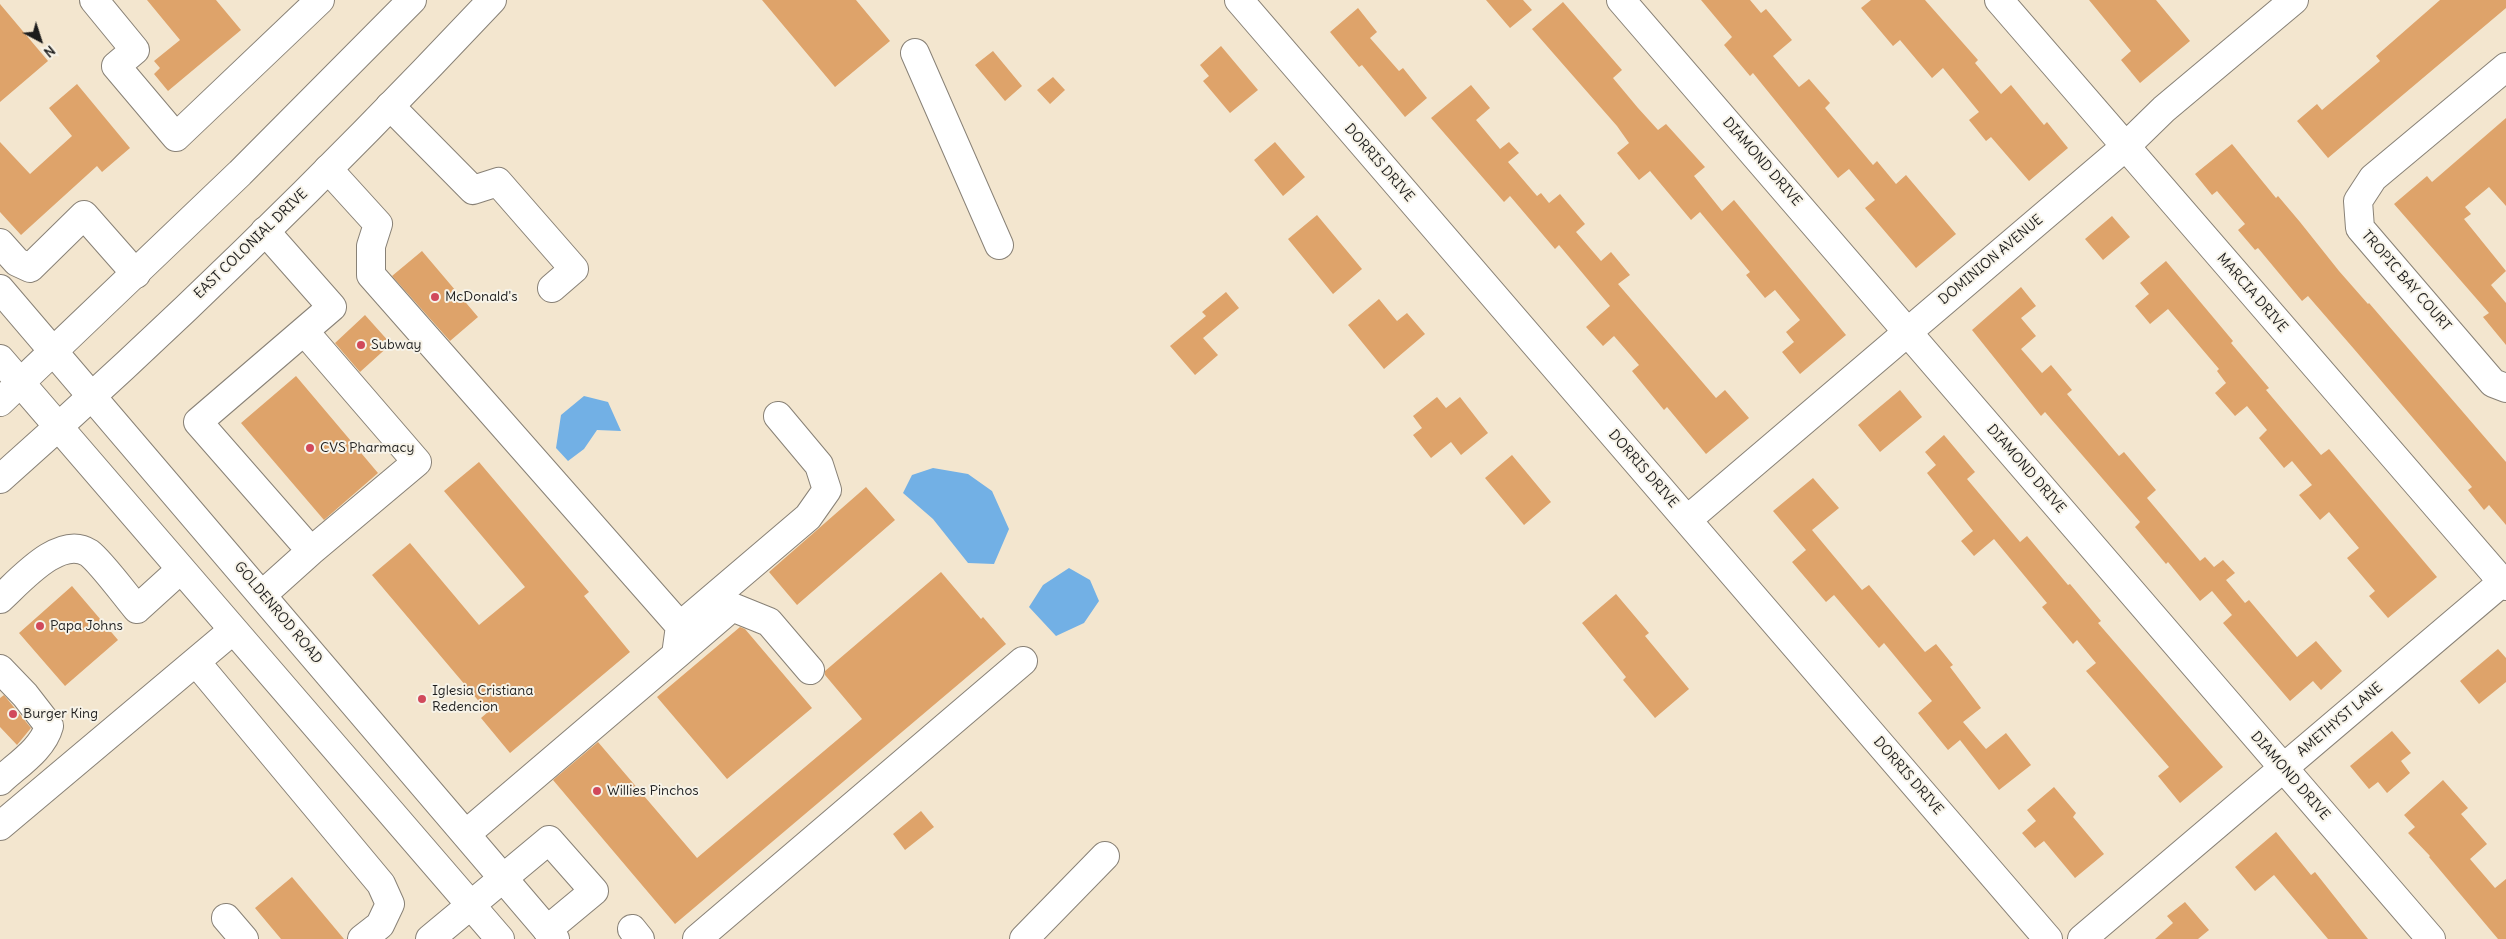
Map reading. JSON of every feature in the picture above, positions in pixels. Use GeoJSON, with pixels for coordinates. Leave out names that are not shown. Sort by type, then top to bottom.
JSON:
{"type":"FeatureCollection","features":[{"type":"Feature","properties":{"kind":"main road"},"geometry":{"type":"LineString","coordinates":[[94,0],[135,50],[116,66],[176,137],[320,0]]}},
{"type":"Feature","properties":{"kind":"main road"},"geometry":{"type":"LineString","coordinates":[[0,402],[136,274],[280,134],[412,0]]}},
{"type":"Feature","properties":{"kind":"main road","name":"EAST COLONIAL DRIVE"},"geometry":{"type":"LineString","coordinates":[[0,479],[58,428],[265,231],[390,106],[492,0]]}},
{"type":"Feature","properties":{"kind":"main road","name":"DORRIS DRIVE"},"geometry":{"type":"LineString","coordinates":[[1238,0],[2048,939]]}},
{"type":"Feature","properties":{"kind":"main road","name":"DIAMOND DRIVE"},"geometry":{"type":"LineString","coordinates":[[1621,0],[2431,939]]}},
{"type":"Feature","properties":{"kind":"main road","name":"MARCIA DRIVE"},"geometry":{"type":"LineString","coordinates":[[1999,0],[2505,582]]}},
{"type":"Feature","properties":{"kind":"main road","name":"DOMINION AVENUE"},"geometry":{"type":"LineString","coordinates":[[1687,520],[2125,147],[2164,109],[2294,0]]}},
{"type":"Feature","properties":{"kind":"main road"},"geometry":{"type":"LineString","coordinates":[[915,54],[999,245]]}},
{"type":"Feature","properties":{"kind":"main road","name":"TROPIC BAY COURT"},"geometry":{"type":"LineString","coordinates":[[2506,67],[2373,178],[2358,201],[2360,228],[2493,383],[2506,388]]}},
{"type":"Feature","properties":{"kind":"main road"},"geometry":{"type":"LineString","coordinates":[[390,106],[472,190],[498,182],[574,269],[552,288]]}},
{"type":"Feature","properties":{"kind":"main road"},"geometry":{"type":"LineString","coordinates":[[328,169],[378,224],[371,246],[371,276],[680,626]]}},
{"type":"Feature","properties":{"kind":"main road"},"geometry":{"type":"LineString","coordinates":[[0,243],[16,262],[30,268],[84,215],[136,274]]}},
{"type":"Feature","properties":{"kind":"main road"},"geometry":{"type":"LineString","coordinates":[[265,231],[332,307],[198,422],[311,551]]}},
{"type":"Feature","properties":{"kind":"main road","name":"GOLDENROD ROAD"},"geometry":{"type":"LineString","coordinates":[[0,289],[551,935]]}},
{"type":"Feature","properties":{"kind":"main road"},"geometry":{"type":"LineString","coordinates":[[262,595],[417,462],[304,331]]}},
{"type":"Feature","properties":{"kind":"main road"},"geometry":{"type":"LineString","coordinates":[[0,359],[232,631],[500,939]]}},
{"type":"Feature","properties":{"kind":"main road"},"geometry":{"type":"LineString","coordinates":[[676,655],[680,626],[808,517],[827,490],[819,465],[778,416]]}},
{"type":"Feature","properties":{"kind":"main road"},"geometry":{"type":"LineString","coordinates":[[1,596],[50,556],[69,547],[88,553],[137,609],[180,570]]}},
{"type":"Feature","properties":{"kind":"main road","name":"AMETHYST LANE"},"geometry":{"type":"LineString","coordinates":[[2082,939],[2505,582]]}},
{"type":"Feature","properties":{"kind":"main road"},"geometry":{"type":"LineString","coordinates":[[466,834],[732,608],[769,622],[810,670]]}},
{"type":"Feature","properties":{"kind":"main road"},"geometry":{"type":"LineString","coordinates":[[5,811],[196,662],[232,631]]}},
{"type":"Feature","properties":{"kind":"main road"},"geometry":{"type":"LineString","coordinates":[[696,939],[1023,661]]}},
{"type":"Feature","properties":{"kind":"main road"},"geometry":{"type":"LineString","coordinates":[[196,662],[381,884],[390,904],[380,925],[362,939]]}},
{"type":"Feature","properties":{"kind":"main road"},"geometry":{"type":"LineString","coordinates":[[0,669],[25,695],[49,726],[40,744],[0,780]]}},
{"type":"Feature","properties":{"kind":"main road"},"geometry":{"type":"LineString","coordinates":[[430,939],[549,840],[594,891],[551,935]]}},
{"type":"Feature","properties":{"kind":"main road"},"geometry":{"type":"LineString","coordinates":[[1024,939],[1105,856]]}},
{"type":"Feature","properties":{"kind":"main road"},"geometry":{"type":"LineString","coordinates":[[226,918],[244,939]]}},
{"type":"Feature","properties":{"kind":"water"},"geometry":{"type":"Polygon","coordinates":[[[584,396],[608,402],[621,431],[597,430],[584,449],[568,461],[556,448],[561,415],[584,396]]]}},
{"type":"Feature","properties":{"kind":"water"},"geometry":{"type":"Polygon","coordinates":[[[933,468],[968,474],[992,491],[1009,529],[994,564],[968,563],[933,519],[903,493],[912,475],[933,468]]]}},
{"type":"Feature","properties":{"kind":"water"},"geometry":{"type":"Polygon","coordinates":[[[1069,568],[1090,580],[1099,601],[1084,623],[1056,636],[1029,607],[1043,585],[1069,568]]]}},
{"type":"Feature","properties":{"kind":"building"},"geometry":{"type":"Polygon","coordinates":[[[147,0],[216,0],[241,30],[168,91],[154,74],[160,68],[154,61],[180,40],[147,0]]]}},
{"type":"Feature","properties":{"kind":"building"},"geometry":{"type":"Polygon","coordinates":[[[762,0],[856,0],[890,41],[835,87],[762,0]]]}},
{"type":"Feature","properties":{"kind":"building"},"geometry":{"type":"Polygon","coordinates":[[[1486,0],[1523,0],[1532,10],[1510,28],[1486,0]]]}},
{"type":"Feature","properties":{"kind":"building"},"geometry":{"type":"Polygon","coordinates":[[[1701,0],[1750,0],[1761,13],[1766,9],[1792,40],[1773,56],[1799,87],[1809,79],[1830,103],[1825,108],[1873,165],[1877,161],[1896,184],[1906,175],[1956,234],[1916,268],[1865,208],[1875,200],[1849,169],[1838,178],[1753,73],[1750,76],[1724,45],[1732,37],[1701,0]]]}},
{"type":"Feature","properties":{"kind":"building"},"geometry":{"type":"Polygon","coordinates":[[[1871,0],[1925,0],[1978,60],[1975,63],[2001,94],[2011,85],[2044,125],[2047,122],[2068,148],[2029,181],[1991,137],[1986,141],[1969,120],[1979,112],[1943,68],[1932,78],[1900,40],[1893,46],[1861,8],[1871,0]]]}},
{"type":"Feature","properties":{"kind":"building"},"geometry":{"type":"Polygon","coordinates":[[[2089,0],[2156,0],[2190,41],[2140,83],[2121,60],[2131,51],[2089,0]]]}},
{"type":"Feature","properties":{"kind":"building"},"geometry":{"type":"Polygon","coordinates":[[[2440,0],[2506,0],[2506,8],[2328,158],[2297,121],[2317,104],[2322,110],[2380,61],[2376,56],[2440,0]]]}},
{"type":"Feature","properties":{"kind":"building"},"geometry":{"type":"Polygon","coordinates":[[[1563,2],[1622,70],[1613,78],[1638,108],[1658,130],[1666,124],[1705,167],[1694,176],[1722,211],[1734,200],[1846,335],[1800,374],[1782,352],[1794,342],[1786,332],[1800,320],[1775,290],[1765,298],[1746,275],[1750,272],[1700,212],[1691,220],[1650,171],[1639,180],[1617,153],[1629,143],[1617,126],[1532,29],[1563,2]]]}},
{"type":"Feature","properties":{"kind":"building"},"geometry":{"type":"Polygon","coordinates":[[[0,4],[48,61],[0,102],[0,4]]]}},
{"type":"Feature","properties":{"kind":"building"},"geometry":{"type":"Polygon","coordinates":[[[1358,8],[1377,32],[1370,38],[1399,71],[1403,68],[1427,98],[1405,117],[1362,65],[1359,67],[1330,32],[1358,8]]]}},
{"type":"Feature","properties":{"kind":"building"},"geometry":{"type":"Polygon","coordinates":[[[1221,46],[1258,90],[1230,113],[1203,81],[1209,76],[1200,65],[1221,46]]]}},
{"type":"Feature","properties":{"kind":"building"},"geometry":{"type":"Polygon","coordinates":[[[993,51],[1022,86],[1005,101],[975,65],[993,51]]]}},
{"type":"Feature","properties":{"kind":"building"},"geometry":{"type":"Polygon","coordinates":[[[1053,77],[1065,90],[1050,104],[1037,90],[1053,77]]]}},
{"type":"Feature","properties":{"kind":"building"},"geometry":{"type":"Polygon","coordinates":[[[77,84],[130,148],[102,172],[97,166],[21,235],[0,212],[0,142],[30,174],[72,136],[49,108],[77,84]]]}},
{"type":"Feature","properties":{"kind":"building"},"geometry":{"type":"Polygon","coordinates":[[[1471,85],[1490,108],[1476,120],[1500,149],[1509,142],[1519,153],[1508,162],[1537,196],[1541,193],[1549,203],[1560,194],[1585,224],[1576,232],[1601,261],[1611,252],[1630,275],[1618,284],[1716,398],[1725,390],[1749,418],[1706,454],[1667,407],[1664,410],[1632,371],[1639,365],[1614,336],[1603,346],[1586,327],[1610,306],[1559,245],[1555,249],[1510,196],[1504,202],[1431,118],[1471,85]]]}},
{"type":"Feature","properties":{"kind":"building"},"geometry":{"type":"Polygon","coordinates":[[[2506,118],[2506,206],[2489,187],[2465,207],[2471,214],[2464,219],[2506,271],[2491,285],[2506,303],[2506,345],[2483,317],[2489,313],[2394,204],[2427,176],[2432,182],[2506,118]]]}},
{"type":"Feature","properties":{"kind":"building"},"geometry":{"type":"Polygon","coordinates":[[[1275,142],[1305,177],[1283,196],[1254,160],[1275,142]]]}},
{"type":"Feature","properties":{"kind":"building"},"geometry":{"type":"Polygon","coordinates":[[[2232,144],[2276,198],[2278,196],[2339,271],[2369,303],[2506,462],[2506,525],[2489,505],[2484,510],[2468,490],[2472,487],[2354,349],[2308,296],[2302,301],[2258,248],[2255,250],[2238,230],[2245,224],[2217,191],[2212,195],[2195,174],[2232,144]]]}},
{"type":"Feature","properties":{"kind":"building"},"geometry":{"type":"Polygon","coordinates":[[[1317,215],[1362,269],[1333,294],[1288,239],[1317,215]]]}},
{"type":"Feature","properties":{"kind":"building"},"geometry":{"type":"Polygon","coordinates":[[[2112,216],[2130,237],[2103,260],[2085,239],[2112,216]]]}},
{"type":"Feature","properties":{"kind":"building","name":"McDonald's"},"geometry":{"type":"Polygon","coordinates":[[[422,251],[478,317],[450,341],[392,276],[422,251]]]}},
{"type":"Feature","properties":{"kind":"building"},"geometry":{"type":"Polygon","coordinates":[[[2166,261],[2233,341],[2231,343],[2269,388],[2266,390],[2321,455],[2329,449],[2437,577],[2388,618],[2369,596],[2375,591],[2347,558],[2359,548],[2329,512],[2320,520],[2299,495],[2312,485],[2292,461],[2284,468],[2259,438],[2267,430],[2247,406],[2235,416],[2215,393],[2226,383],[2217,371],[2219,369],[2168,309],[2150,324],[2135,306],[2149,294],[2140,283],[2166,261]]]}},
{"type":"Feature","properties":{"kind":"building"},"geometry":{"type":"Polygon","coordinates":[[[2021,287],[2036,306],[2021,318],[2036,336],[2021,349],[2042,373],[2051,365],[2072,390],[2067,394],[2119,456],[2124,452],[2156,490],[2147,498],[2200,561],[2205,557],[2214,567],[2223,560],[2235,573],[2226,580],[2245,603],[2249,600],[2297,657],[2316,641],[2342,671],[2321,690],[2313,681],[2290,701],[2223,623],[2232,615],[2212,591],[2200,601],[2168,562],[2166,564],[2135,527],[2140,522],[2045,412],[2041,416],[1972,330],[2021,287]]]}},
{"type":"Feature","properties":{"kind":"building"},"geometry":{"type":"Polygon","coordinates":[[[1226,292],[1239,308],[1203,338],[1218,355],[1195,375],[1170,346],[1206,316],[1202,312],[1226,292]]]}},
{"type":"Feature","properties":{"kind":"building"},"geometry":{"type":"Polygon","coordinates":[[[1379,299],[1397,321],[1407,313],[1425,334],[1384,369],[1348,325],[1379,299]]]}},
{"type":"Feature","properties":{"kind":"building","name":"Subway"},"geometry":{"type":"Polygon","coordinates":[[[365,315],[391,344],[360,372],[335,343],[365,315]]]}},
{"type":"Feature","properties":{"kind":"building","name":"CVS Pharmacy"},"geometry":{"type":"Polygon","coordinates":[[[296,376],[378,473],[324,520],[241,423],[296,376]]]}},
{"type":"Feature","properties":{"kind":"building"},"geometry":{"type":"Polygon","coordinates":[[[1900,390],[1922,417],[1880,452],[1858,425],[1900,390]]]}},
{"type":"Feature","properties":{"kind":"building"},"geometry":{"type":"Polygon","coordinates":[[[1437,397],[1446,408],[1460,397],[1488,433],[1461,455],[1451,442],[1431,458],[1413,435],[1422,428],[1413,416],[1437,397]]]}},
{"type":"Feature","properties":{"kind":"building"},"geometry":{"type":"Polygon","coordinates":[[[1944,435],[1975,472],[1967,479],[2020,542],[2027,536],[2068,585],[2070,584],[2101,621],[2098,623],[2223,767],[2180,803],[2158,776],[2169,767],[2086,671],[2096,663],[2077,640],[2073,644],[2042,607],[2047,603],[1994,539],[1974,556],[1961,541],[1973,531],[1927,473],[1936,465],[1925,452],[1944,435]]]}},
{"type":"Feature","properties":{"kind":"building"},"geometry":{"type":"Polygon","coordinates":[[[1512,455],[1551,502],[1524,525],[1485,478],[1512,455]]]}},
{"type":"Feature","properties":{"kind":"building"},"geometry":{"type":"Polygon","coordinates":[[[479,462],[589,592],[584,596],[630,652],[510,753],[481,718],[488,712],[372,575],[410,543],[479,625],[525,587],[444,491],[479,462]]]}},
{"type":"Feature","properties":{"kind":"building"},"geometry":{"type":"Polygon","coordinates":[[[1813,478],[1839,508],[1812,530],[1862,590],[1869,585],[1925,652],[1936,644],[1953,665],[1950,667],[1981,708],[1963,722],[1986,749],[2006,733],[2031,765],[1999,790],[1960,740],[1948,750],[1918,713],[1932,701],[1884,643],[1879,648],[1834,595],[1826,602],[1792,562],[1806,550],[1773,511],[1813,478]]]}},
{"type":"Feature","properties":{"kind":"building"},"geometry":{"type":"Polygon","coordinates":[[[866,487],[895,520],[797,605],[769,572],[866,487]]]}},
{"type":"Feature","properties":{"kind":"building"},"geometry":{"type":"Polygon","coordinates":[[[941,572],[981,619],[983,617],[1006,644],[675,924],[553,780],[598,742],[697,858],[862,719],[825,675],[825,671],[941,572]]]}},
{"type":"Feature","properties":{"kind":"building"},"geometry":{"type":"Polygon","coordinates":[[[72,586],[118,640],[65,686],[19,633],[72,586]]]}},
{"type":"Feature","properties":{"kind":"building"},"geometry":{"type":"Polygon","coordinates":[[[1616,594],[1649,633],[1645,636],[1689,689],[1655,718],[1623,680],[1626,677],[1582,623],[1616,594]]]}},
{"type":"Feature","properties":{"kind":"building"},"geometry":{"type":"Polygon","coordinates":[[[740,627],[745,629],[812,708],[727,779],[657,697],[740,627]]]}},
{"type":"Feature","properties":{"kind":"building"},"geometry":{"type":"Polygon","coordinates":[[[2498,649],[2506,658],[2506,682],[2479,704],[2460,681],[2498,649]]]}},
{"type":"Feature","properties":{"kind":"building","name":"Burger King"},"geometry":{"type":"Polygon","coordinates":[[[4,695],[31,728],[17,745],[0,727],[0,698],[4,695]]]}},
{"type":"Feature","properties":{"kind":"building"},"geometry":{"type":"Polygon","coordinates":[[[2392,731],[2411,753],[2401,761],[2410,773],[2387,793],[2378,782],[2369,789],[2350,766],[2392,731]]]}},
{"type":"Feature","properties":{"kind":"building"},"geometry":{"type":"Polygon","coordinates":[[[2443,780],[2468,808],[2461,814],[2487,844],[2470,859],[2495,888],[2506,879],[2506,939],[2498,939],[2430,856],[2408,833],[2415,827],[2404,815],[2443,780]]]}},
{"type":"Feature","properties":{"kind":"building"},"geometry":{"type":"Polygon","coordinates":[[[2054,787],[2076,813],[2073,817],[2104,854],[2075,878],[2044,841],[2035,848],[2022,833],[2036,821],[2027,810],[2054,787]]]}},
{"type":"Feature","properties":{"kind":"building"},"geometry":{"type":"Polygon","coordinates":[[[921,811],[934,827],[905,850],[893,834],[921,811]]]}},
{"type":"Feature","properties":{"kind":"building"},"geometry":{"type":"Polygon","coordinates":[[[2276,832],[2311,875],[2315,872],[2368,939],[2328,939],[2274,875],[2255,891],[2235,867],[2276,832]]]}},
{"type":"Feature","properties":{"kind":"building"},"geometry":{"type":"Polygon","coordinates":[[[292,877],[344,939],[281,939],[255,908],[292,877]]]}},
{"type":"Feature","properties":{"kind":"building"},"geometry":{"type":"Polygon","coordinates":[[[2185,902],[2209,930],[2198,939],[2155,939],[2173,923],[2167,916],[2185,902]]]}},
{"type":"Feature","properties":{"kind":"place","name":"McDonald's"},"geometry":{"type":"Point","coordinates":[435,297]}},
{"type":"Feature","properties":{"kind":"place","name":"Subway"},"geometry":{"type":"Point","coordinates":[361,345]}},
{"type":"Feature","properties":{"kind":"place","name":"CVS Pharmacy"},"geometry":{"type":"Point","coordinates":[310,448]}},
{"type":"Feature","properties":{"kind":"place","name":"Papa Johns"},"geometry":{"type":"Point","coordinates":[40,626]}},
{"type":"Feature","properties":{"kind":"place","name":"Iglesia Cristiana Redencion"},"geometry":{"type":"Point","coordinates":[422,699]}},
{"type":"Feature","properties":{"kind":"place","name":"Burger King"},"geometry":{"type":"Point","coordinates":[13,714]}},
{"type":"Feature","properties":{"kind":"place","name":"Willies Pinchos"},"geometry":{"type":"Point","coordinates":[597,791]}}]}
